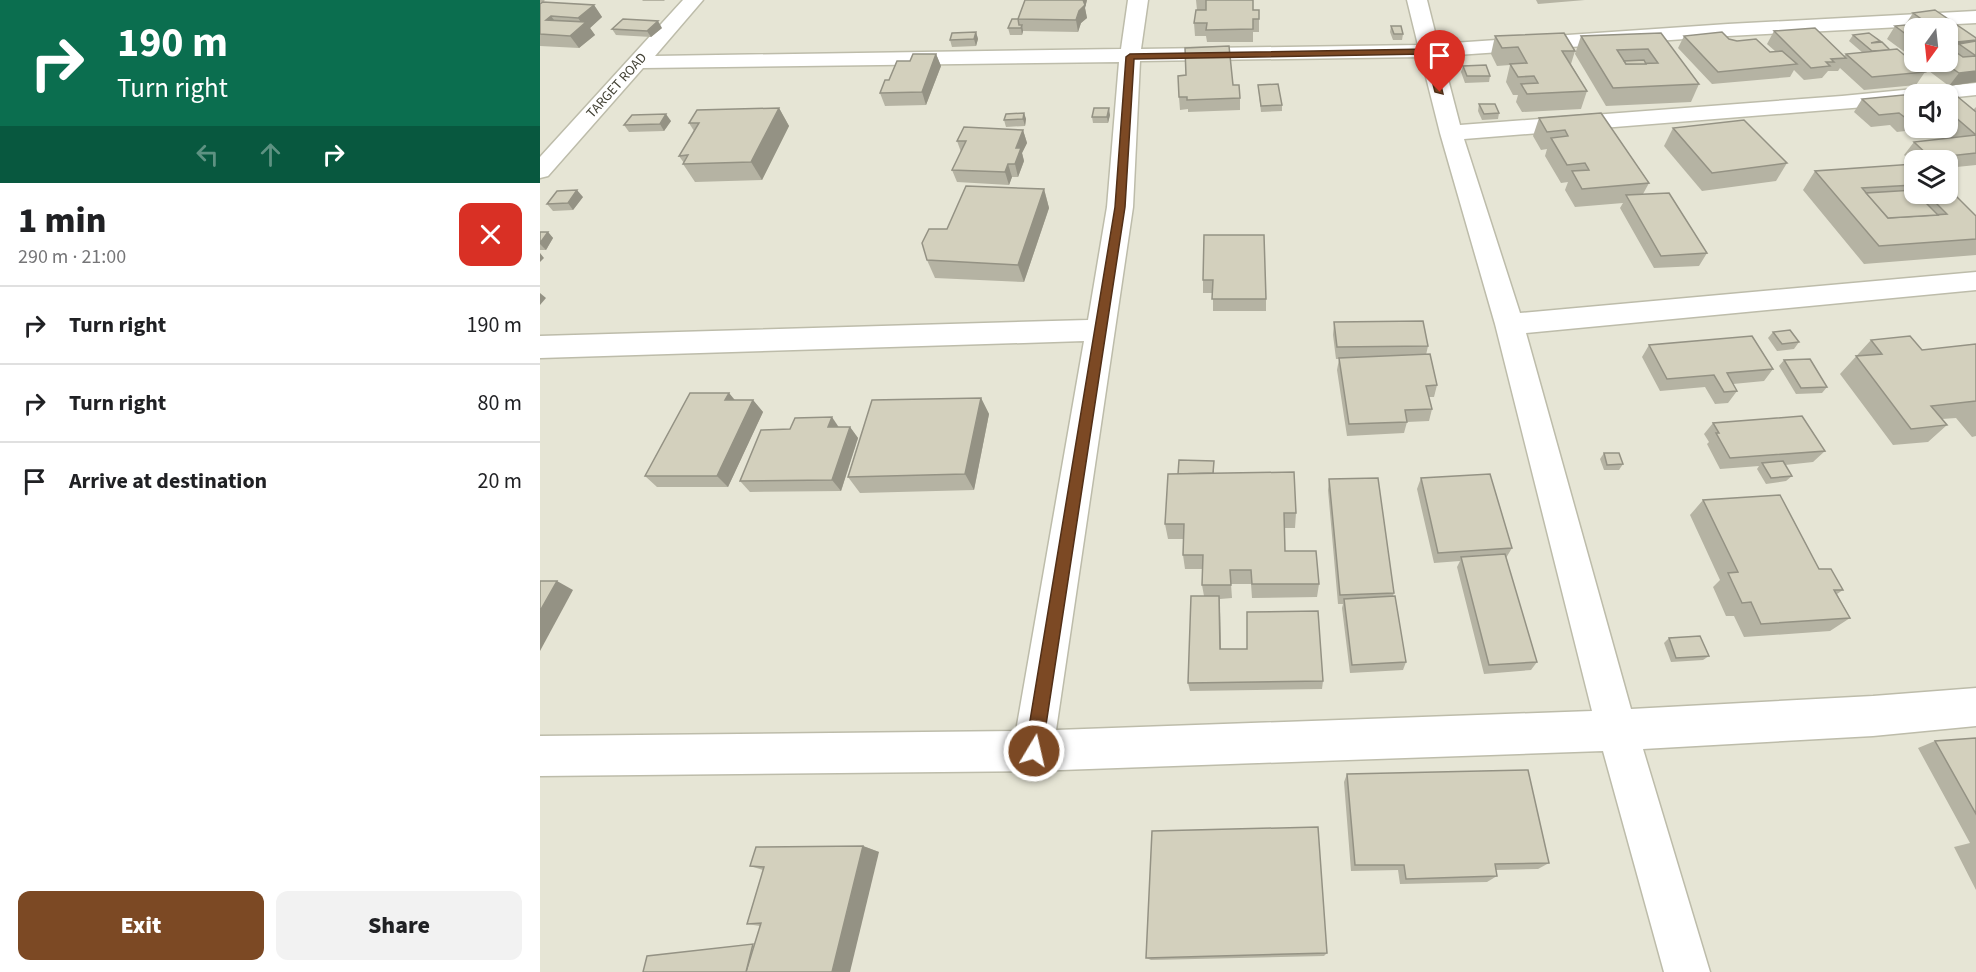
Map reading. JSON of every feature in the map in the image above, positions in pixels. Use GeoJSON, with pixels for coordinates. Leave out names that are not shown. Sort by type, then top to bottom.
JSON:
{"type":"FeatureCollection","features":[{"type":"Feature","properties":{"kind":"street","name":"TARGET ROAD"},"geometry":{"type":"LineString","coordinates":[[540,170],[693,0]]}},
{"type":"Feature","properties":{"kind":"street"},"geometry":{"type":"LineString","coordinates":[[1034,751],[1120,207],[1130,57],[1138,0]]}},
{"type":"Feature","properties":{"kind":"street"},"geometry":{"type":"LineString","coordinates":[[1417,0],[1451,133],[1509,324],[1617,730],[1687,972]]}},
{"type":"Feature","properties":{"kind":"street"},"geometry":{"type":"LineString","coordinates":[[1958,19],[1976,17]]}},
{"type":"Feature","properties":{"kind":"street"},"geometry":{"type":"LineString","coordinates":[[637,62],[1130,57],[1429,51],[1728,30],[1904,22]]}},
{"type":"Feature","properties":{"kind":"street"},"geometry":{"type":"LineString","coordinates":[[1958,23],[1976,33]]}},
{"type":"Feature","properties":{"kind":"street"},"geometry":{"type":"LineString","coordinates":[[1958,91],[1976,89]]}},
{"type":"Feature","properties":{"kind":"street"},"geometry":{"type":"LineString","coordinates":[[1451,133],[1904,97]]}},
{"type":"Feature","properties":{"kind":"street"},"geometry":{"type":"LineString","coordinates":[[1509,324],[1976,281]]}},
{"type":"Feature","properties":{"kind":"street"},"geometry":{"type":"LineString","coordinates":[[540,347],[1102,330]]}},
{"type":"Feature","properties":{"kind":"street"},"geometry":{"type":"LineString","coordinates":[[540,756],[1034,751],[1617,730],[1873,716],[1976,707]]}},
{"type":"Feature","properties":{"kind":"shaded area"},"geometry":{"type":"Polygon","coordinates":[[[540,0],[1976,0],[1976,972],[540,972],[540,0]]]}},
{"type":"Feature","properties":{"kind":"building"},"geometry":{"type":"Polygon","coordinates":[[[1025,0],[1083,0],[1085,5],[1079,11],[1076,20],[1018,19],[1025,0]]]}},
{"type":"Feature","properties":{"kind":"building"},"geometry":{"type":"Polygon","coordinates":[[[1206,0],[1253,0],[1253,10],[1259,10],[1259,19],[1253,19],[1253,29],[1206,30],[1207,23],[1194,23],[1196,10],[1206,10],[1206,0]]]}},
{"type":"Feature","properties":{"kind":"building"},"geometry":{"type":"Polygon","coordinates":[[[543,2],[594,5],[578,18],[551,16],[546,20],[586,22],[570,36],[540,34],[540,4],[543,2]]]}},
{"type":"Feature","properties":{"kind":"building"},"geometry":{"type":"Polygon","coordinates":[[[1935,10],[1947,18],[1920,18],[1913,13],[1935,10]]]}},
{"type":"Feature","properties":{"kind":"building"},"geometry":{"type":"Polygon","coordinates":[[[623,19],[658,21],[647,31],[612,29],[623,19]]]}},
{"type":"Feature","properties":{"kind":"building"},"geometry":{"type":"Polygon","coordinates":[[[1012,19],[1018,19],[1019,25],[1022,25],[1021,28],[1008,28],[1012,19]]]}},
{"type":"Feature","properties":{"kind":"building"},"geometry":{"type":"Polygon","coordinates":[[[1904,25],[1904,33],[1895,26],[1904,25]]]}},
{"type":"Feature","properties":{"kind":"building"},"geometry":{"type":"Polygon","coordinates":[[[1391,26],[1401,26],[1403,34],[1394,34],[1391,26]]]}},
{"type":"Feature","properties":{"kind":"building"},"geometry":{"type":"Polygon","coordinates":[[[1958,26],[1976,38],[1976,40],[1958,42],[1958,26]]]}},
{"type":"Feature","properties":{"kind":"building"},"geometry":{"type":"Polygon","coordinates":[[[1815,28],[1846,58],[1831,59],[1834,62],[1826,62],[1830,66],[1811,68],[1774,31],[1815,28]]]}},
{"type":"Feature","properties":{"kind":"building"},"geometry":{"type":"Polygon","coordinates":[[[976,32],[974,39],[950,40],[952,33],[976,32]]]}},
{"type":"Feature","properties":{"kind":"building"},"geometry":{"type":"Polygon","coordinates":[[[1722,32],[1729,39],[1737,41],[1756,39],[1770,52],[1782,51],[1797,64],[1718,72],[1684,36],[1722,32]]]}},
{"type":"Feature","properties":{"kind":"building"},"geometry":{"type":"Polygon","coordinates":[[[1564,33],[1575,51],[1562,51],[1587,91],[1527,94],[1521,84],[1538,83],[1534,76],[1518,77],[1510,64],[1527,63],[1518,47],[1502,48],[1495,36],[1564,33]]]}},
{"type":"Feature","properties":{"kind":"building"},"geometry":{"type":"Polygon","coordinates":[[[1661,33],[1699,84],[1613,88],[1581,36],[1661,33]],[[1648,49],[1617,50],[1626,64],[1658,63],[1648,49]]]}},
{"type":"Feature","properties":{"kind":"building"},"geometry":{"type":"Polygon","coordinates":[[[1869,33],[1880,41],[1871,43],[1882,42],[1890,50],[1872,51],[1853,35],[1869,33]]]}},
{"type":"Feature","properties":{"kind":"building"},"geometry":{"type":"Polygon","coordinates":[[[1976,41],[1976,56],[1959,44],[1976,41]]]}},
{"type":"Feature","properties":{"kind":"building"},"geometry":{"type":"Polygon","coordinates":[[[1229,46],[1233,85],[1239,85],[1240,98],[1187,100],[1187,97],[1179,97],[1178,76],[1186,75],[1185,48],[1229,46]]]}},
{"type":"Feature","properties":{"kind":"building"},"geometry":{"type":"Polygon","coordinates":[[[1897,49],[1904,55],[1904,72],[1925,72],[1872,77],[1846,54],[1897,49]]]}},
{"type":"Feature","properties":{"kind":"building"},"geometry":{"type":"Polygon","coordinates":[[[913,54],[936,54],[922,92],[880,93],[885,80],[889,80],[897,61],[910,61],[913,54]]]}},
{"type":"Feature","properties":{"kind":"building"},"geometry":{"type":"Polygon","coordinates":[[[1958,54],[1963,57],[1976,56],[1976,71],[1958,72],[1958,54]]]}},
{"type":"Feature","properties":{"kind":"building"},"geometry":{"type":"Polygon","coordinates":[[[1644,60],[1646,64],[1626,64],[1624,61],[1644,60]]]}},
{"type":"Feature","properties":{"kind":"building"},"geometry":{"type":"Polygon","coordinates":[[[1486,65],[1490,76],[1467,76],[1463,66],[1486,65]]]}},
{"type":"Feature","properties":{"kind":"building"},"geometry":{"type":"Polygon","coordinates":[[[1278,84],[1282,105],[1261,106],[1258,85],[1278,84]]]}},
{"type":"Feature","properties":{"kind":"building"},"geometry":{"type":"Polygon","coordinates":[[[1904,95],[1904,117],[1899,113],[1879,115],[1862,99],[1904,95]]]}},
{"type":"Feature","properties":{"kind":"building"},"geometry":{"type":"Polygon","coordinates":[[[1958,97],[1976,112],[1976,135],[1958,119],[1958,97]]]}},
{"type":"Feature","properties":{"kind":"building"},"geometry":{"type":"Polygon","coordinates":[[[1479,104],[1495,104],[1499,113],[1484,114],[1479,104]]]}},
{"type":"Feature","properties":{"kind":"building"},"geometry":{"type":"Polygon","coordinates":[[[779,108],[751,162],[683,164],[688,155],[679,156],[699,123],[689,123],[697,110],[779,108]]]}},
{"type":"Feature","properties":{"kind":"building"},"geometry":{"type":"Polygon","coordinates":[[[1094,108],[1109,108],[1107,117],[1092,117],[1094,108]]]}},
{"type":"Feature","properties":{"kind":"building"},"geometry":{"type":"Polygon","coordinates":[[[1024,113],[1023,119],[1004,120],[1006,114],[1024,113]]]}},
{"type":"Feature","properties":{"kind":"building"},"geometry":{"type":"Polygon","coordinates":[[[1601,113],[1649,183],[1582,189],[1572,171],[1589,170],[1585,163],[1567,165],[1551,138],[1568,136],[1565,130],[1547,132],[1539,118],[1601,113]]]}},
{"type":"Feature","properties":{"kind":"building"},"geometry":{"type":"Polygon","coordinates":[[[666,114],[660,124],[624,125],[632,115],[666,114]]]}},
{"type":"Feature","properties":{"kind":"building"},"geometry":{"type":"Polygon","coordinates":[[[1744,120],[1787,163],[1712,173],[1673,128],[1744,120]]]}},
{"type":"Feature","properties":{"kind":"building"},"geometry":{"type":"Polygon","coordinates":[[[964,127],[1023,130],[1016,148],[1021,148],[1015,164],[1008,164],[1005,172],[952,170],[966,141],[957,141],[964,127]]]}},
{"type":"Feature","properties":{"kind":"building"},"geometry":{"type":"Polygon","coordinates":[[[1976,135],[1976,153],[1958,155],[1958,150],[1922,150],[1914,142],[1958,138],[1976,135]]]}},
{"type":"Feature","properties":{"kind":"building"},"geometry":{"type":"Polygon","coordinates":[[[1904,165],[1904,186],[1862,188],[1888,218],[1947,214],[1937,204],[1958,204],[1958,198],[1976,216],[1976,239],[1879,246],[1815,171],[1904,165]]]}},
{"type":"Feature","properties":{"kind":"building"},"geometry":{"type":"Polygon","coordinates":[[[966,186],[1044,189],[1018,265],[927,260],[922,243],[929,229],[947,229],[966,186]]]}},
{"type":"Feature","properties":{"kind":"building"},"geometry":{"type":"Polygon","coordinates":[[[577,190],[568,203],[547,204],[557,191],[577,190]]]}},
{"type":"Feature","properties":{"kind":"building"},"geometry":{"type":"Polygon","coordinates":[[[1904,191],[1904,204],[1927,204],[1938,215],[1888,218],[1866,193],[1904,191]]]}},
{"type":"Feature","properties":{"kind":"building"},"geometry":{"type":"Polygon","coordinates":[[[1669,193],[1707,253],[1661,256],[1626,195],[1669,193]]]}},
{"type":"Feature","properties":{"kind":"building"},"geometry":{"type":"Polygon","coordinates":[[[540,232],[548,232],[540,243],[540,232]]]}},
{"type":"Feature","properties":{"kind":"building"},"geometry":{"type":"Polygon","coordinates":[[[1204,235],[1264,235],[1266,299],[1212,299],[1213,280],[1203,280],[1204,235]]]}},
{"type":"Feature","properties":{"kind":"building"},"geometry":{"type":"Polygon","coordinates":[[[1423,321],[1428,346],[1337,347],[1334,322],[1423,321]]]}},
{"type":"Feature","properties":{"kind":"building"},"geometry":{"type":"Polygon","coordinates":[[[1790,330],[1799,342],[1782,344],[1773,332],[1790,330]]]}},
{"type":"Feature","properties":{"kind":"building"},"geometry":{"type":"Polygon","coordinates":[[[1752,336],[1773,369],[1727,373],[1737,391],[1724,392],[1714,375],[1667,379],[1649,345],[1752,336]]]}},
{"type":"Feature","properties":{"kind":"building"},"geometry":{"type":"Polygon","coordinates":[[[1910,336],[1922,350],[1976,344],[1976,401],[1931,406],[1947,425],[1911,429],[1856,356],[1882,354],[1871,340],[1910,336]]]}},
{"type":"Feature","properties":{"kind":"building"},"geometry":{"type":"Polygon","coordinates":[[[1430,354],[1437,385],[1426,386],[1432,409],[1405,410],[1407,422],[1349,424],[1339,358],[1430,354]]]}},
{"type":"Feature","properties":{"kind":"building"},"geometry":{"type":"Polygon","coordinates":[[[1810,359],[1827,387],[1801,388],[1784,360],[1810,359]]]}},
{"type":"Feature","properties":{"kind":"building"},"geometry":{"type":"Polygon","coordinates":[[[690,393],[729,393],[725,400],[753,400],[717,476],[645,476],[690,393]]]}},
{"type":"Feature","properties":{"kind":"building"},"geometry":{"type":"Polygon","coordinates":[[[981,398],[965,474],[848,477],[872,400],[981,398]]]}},
{"type":"Feature","properties":{"kind":"building"},"geometry":{"type":"Polygon","coordinates":[[[1802,416],[1825,451],[1730,458],[1713,423],[1802,416]]]}},
{"type":"Feature","properties":{"kind":"building"},"geometry":{"type":"Polygon","coordinates":[[[832,417],[828,427],[850,427],[832,480],[740,481],[761,430],[790,429],[795,418],[832,417]]]}},
{"type":"Feature","properties":{"kind":"building"},"geometry":{"type":"Polygon","coordinates":[[[1604,453],[1619,453],[1623,464],[1607,465],[1604,453]]]}},
{"type":"Feature","properties":{"kind":"building"},"geometry":{"type":"Polygon","coordinates":[[[1179,460],[1214,461],[1213,473],[1178,474],[1179,460]]]}},
{"type":"Feature","properties":{"kind":"building"},"geometry":{"type":"Polygon","coordinates":[[[1783,461],[1792,476],[1771,478],[1762,463],[1783,461]]]}},
{"type":"Feature","properties":{"kind":"building"},"geometry":{"type":"Polygon","coordinates":[[[1294,472],[1296,513],[1284,513],[1285,551],[1316,551],[1319,584],[1252,584],[1251,570],[1230,570],[1231,585],[1202,585],[1203,555],[1183,555],[1184,524],[1165,524],[1168,474],[1294,472]]]}},
{"type":"Feature","properties":{"kind":"building"},"geometry":{"type":"Polygon","coordinates":[[[1490,474],[1512,548],[1438,553],[1421,478],[1490,474]]]}},
{"type":"Feature","properties":{"kind":"building"},"geometry":{"type":"Polygon","coordinates":[[[1378,478],[1394,593],[1340,595],[1329,479],[1378,478]]]}},
{"type":"Feature","properties":{"kind":"building"},"geometry":{"type":"Polygon","coordinates":[[[1780,495],[1819,569],[1831,569],[1843,590],[1834,590],[1850,618],[1761,624],[1751,602],[1742,603],[1728,573],[1738,572],[1703,500],[1780,495]]]}},
{"type":"Feature","properties":{"kind":"building"},"geometry":{"type":"Polygon","coordinates":[[[1505,554],[1537,662],[1489,665],[1461,557],[1505,554]]]}},
{"type":"Feature","properties":{"kind":"building"},"geometry":{"type":"Polygon","coordinates":[[[540,581],[557,581],[540,611],[540,581]]]}},
{"type":"Feature","properties":{"kind":"building"},"geometry":{"type":"Polygon","coordinates":[[[1191,596],[1219,596],[1220,649],[1247,649],[1247,612],[1318,611],[1323,681],[1188,683],[1191,596]]]}},
{"type":"Feature","properties":{"kind":"building"},"geometry":{"type":"Polygon","coordinates":[[[1395,596],[1406,662],[1352,665],[1344,599],[1395,596]]]}},
{"type":"Feature","properties":{"kind":"building"},"geometry":{"type":"Polygon","coordinates":[[[1700,636],[1709,656],[1676,658],[1669,638],[1700,636]]]}},
{"type":"Feature","properties":{"kind":"building"},"geometry":{"type":"Polygon","coordinates":[[[1976,738],[1976,814],[1935,741],[1976,738]]]}},
{"type":"Feature","properties":{"kind":"building"},"geometry":{"type":"Polygon","coordinates":[[[1528,770],[1549,863],[1495,864],[1497,876],[1406,879],[1404,865],[1355,865],[1347,774],[1528,770]]]}},
{"type":"Feature","properties":{"kind":"building"},"geometry":{"type":"Polygon","coordinates":[[[1318,827],[1327,953],[1146,958],[1152,831],[1318,827]]]}},
{"type":"Feature","properties":{"kind":"building"},"geometry":{"type":"Polygon","coordinates":[[[863,846],[832,972],[746,972],[761,923],[747,924],[764,867],[750,866],[756,847],[863,846]]]}},
{"type":"Feature","properties":{"kind":"building"},"geometry":{"type":"Polygon","coordinates":[[[753,944],[746,972],[643,972],[647,956],[753,944]]]}},
{"type":"Feature","properties":{"kind":"route"},"geometry":{"type":"LineString","coordinates":[[1034,751],[1120,207],[1130,57],[1429,51],[1440,92]]}}]}
